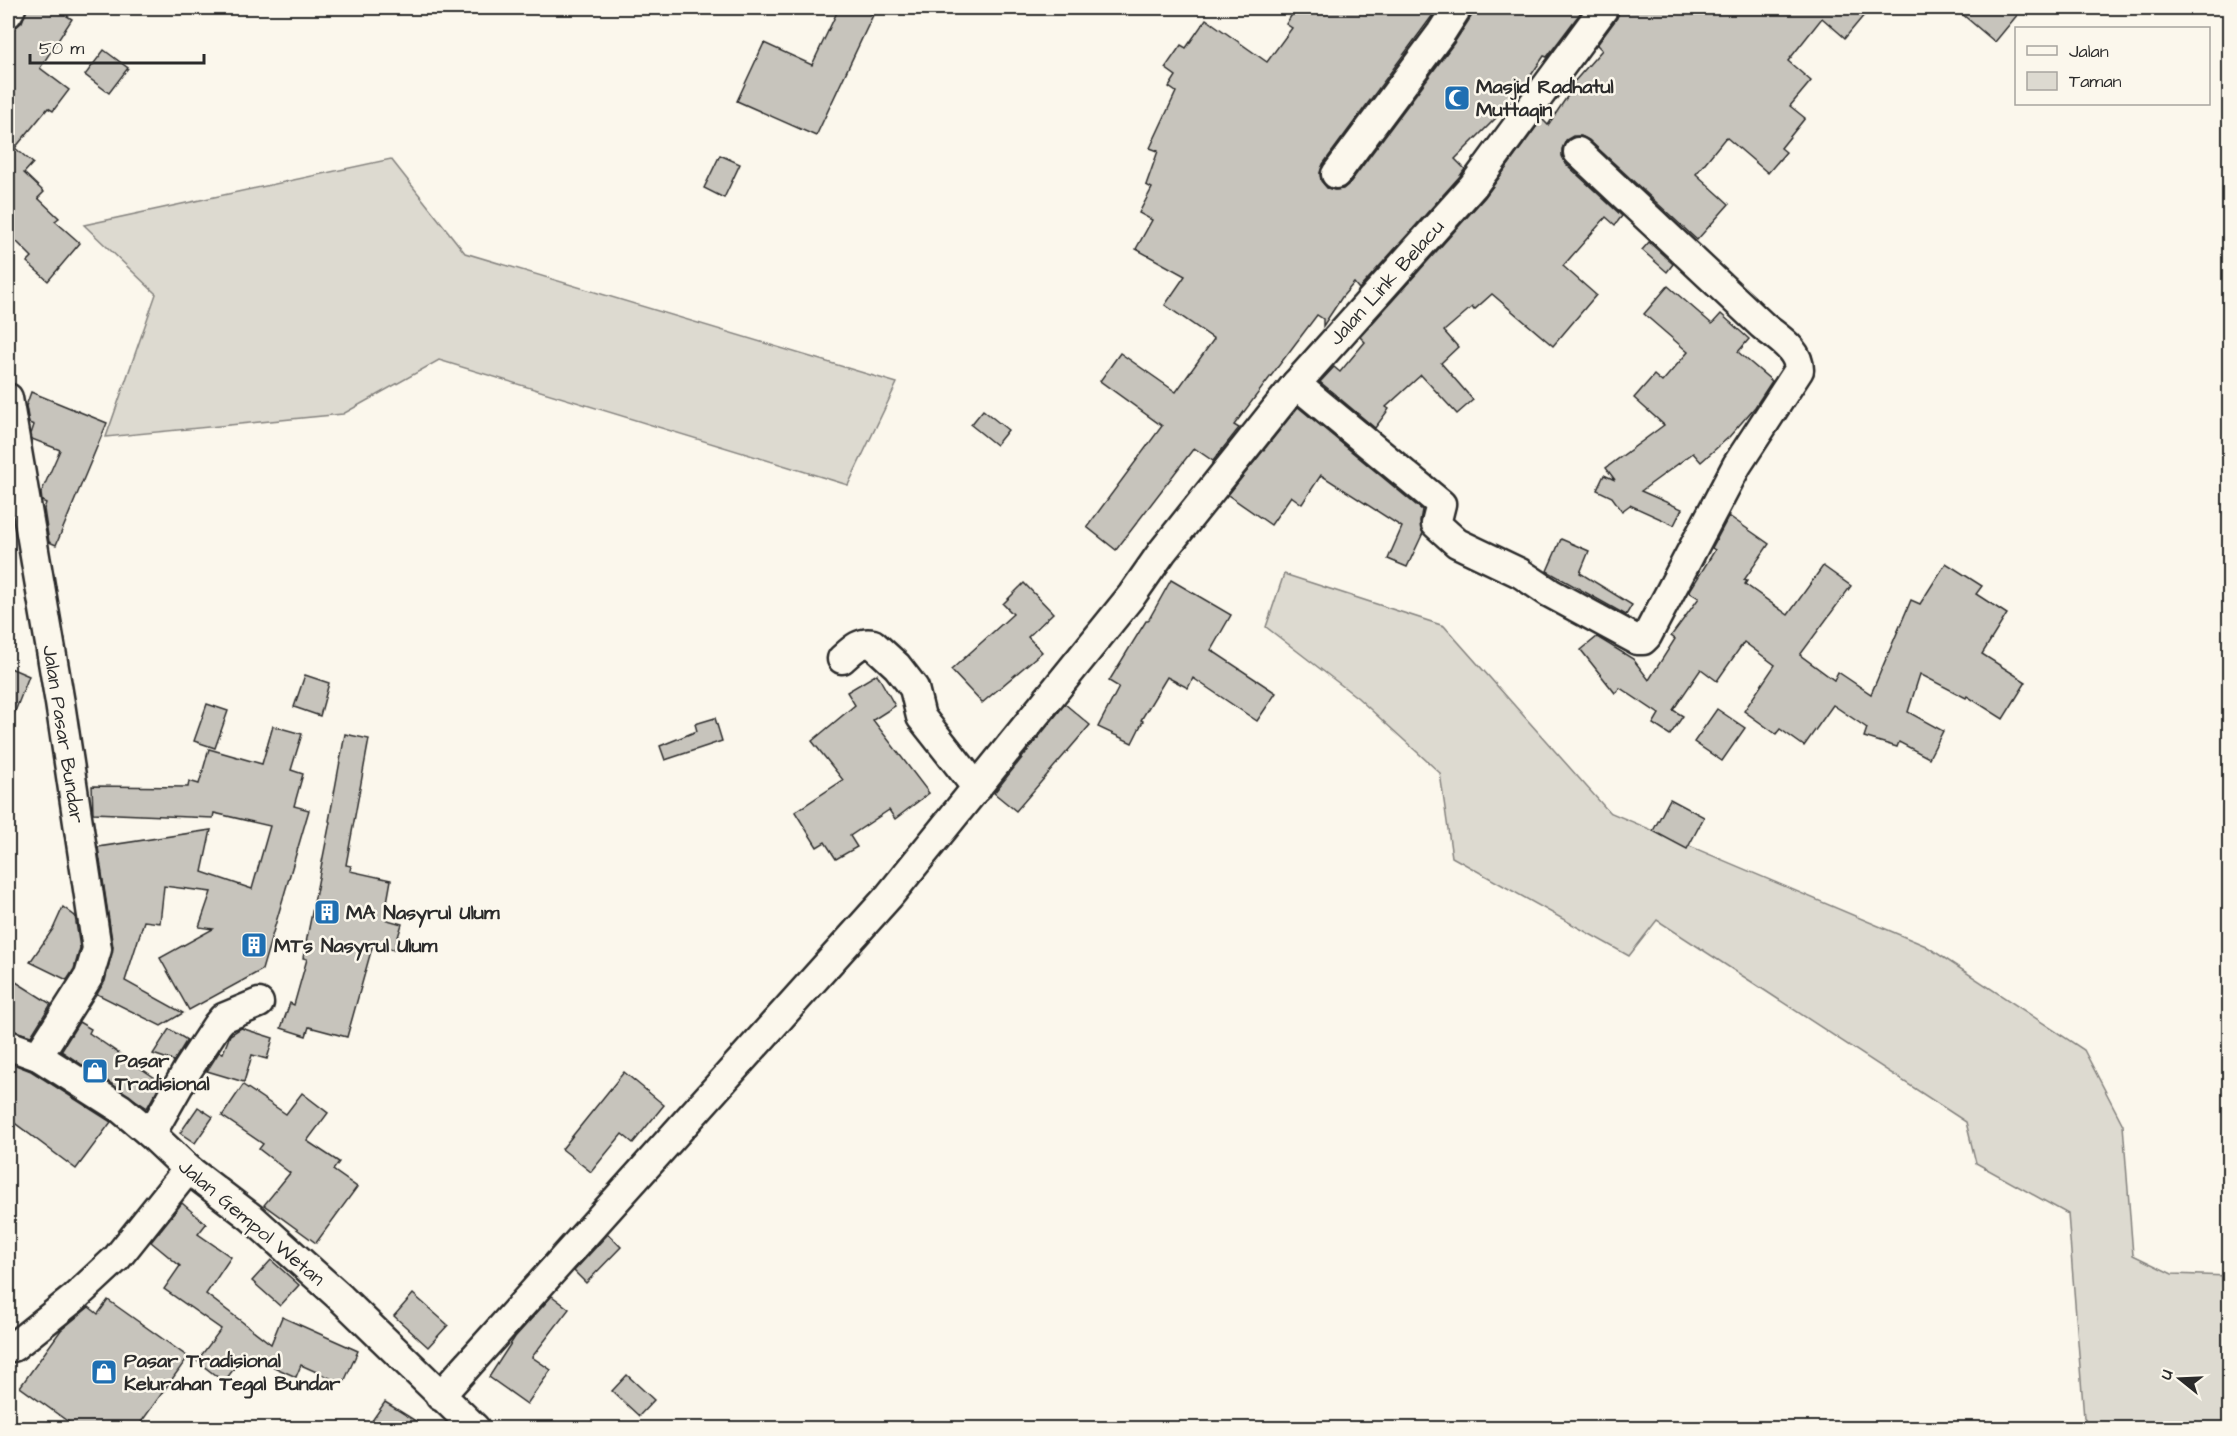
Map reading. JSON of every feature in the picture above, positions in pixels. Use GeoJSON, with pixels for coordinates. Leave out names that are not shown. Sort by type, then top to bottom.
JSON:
{"type":"FeatureCollection","features":[{"type":"Feature","properties":{"kind":"street"},"geometry":{"type":"LineString","coordinates":[[8,13],[11,8]]}},
{"type":"Feature","properties":{"kind":"street"},"geometry":{"type":"LineString","coordinates":[[1336,174],[1457,8]]}},
{"type":"Feature","properties":{"kind":"street","name":"Jalan Link Belacu"},"geometry":{"type":"LineString","coordinates":[[440,1396],[889,896],[1132,596],[1162,552],[1296,384],[1473,186],[1604,8]]}},
{"type":"Feature","properties":{"kind":"street"},"geometry":{"type":"LineString","coordinates":[[1296,384],[1441,504],[1436,524],[1457,543],[1520,573],[1550,593],[1637,640],[1643,640],[1737,465],[1799,370],[1799,363],[1793,351],[1762,325],[1578,152]]}},
{"type":"Feature","properties":{"kind":"street","name":"Jalan Pasar Bundar"},"geometry":{"type":"LineString","coordinates":[[8,398],[60,703],[98,949],[89,976],[38,1056]]}},
{"type":"Feature","properties":{"kind":"street"},"geometry":{"type":"LineString","coordinates":[[842,658],[858,646],[868,643],[873,644],[897,666],[914,688],[921,717],[977,788]]}},
{"type":"Feature","properties":{"kind":"street"},"geometry":{"type":"LineString","coordinates":[[151,1134],[216,1025],[223,1017],[259,1003]]}},
{"type":"Feature","properties":{"kind":"street","name":"Jalan Gempol Wetan"},"geometry":{"type":"LineString","coordinates":[[8,1045],[38,1056],[120,1108],[188,1168],[252,1218],[323,1282],[475,1428]]}},
{"type":"Feature","properties":{"kind":"street"},"geometry":{"type":"LineString","coordinates":[[13,1347],[73,1299],[117,1258],[188,1168]]}},
{"type":"Feature","properties":{"kind":"green space"},"geometry":{"type":"Polygon","coordinates":[[[391,159],[465,253],[897,383],[848,485],[439,360],[343,414],[106,437],[156,294],[84,225],[391,159]]]}},
{"type":"Feature","properties":{"kind":"green space"},"geometry":{"type":"Polygon","coordinates":[[[1284,574],[1444,626],[1609,812],[1926,946],[2084,1050],[2123,1125],[2133,1255],[2172,1274],[2229,1276],[2229,1428],[2090,1428],[2084,1418],[2068,1214],[1976,1163],[1966,1122],[1657,920],[1629,956],[1452,857],[1440,773],[1358,698],[1266,627],[1284,574]]]}},
{"type":"Feature","properties":{"kind":"building"},"geometry":{"type":"Polygon","coordinates":[[[27,8],[73,8],[67,16],[72,19],[40,68],[69,90],[53,111],[48,108],[15,148],[33,163],[24,173],[44,192],[38,198],[59,218],[55,221],[80,243],[48,281],[27,262],[32,257],[8,233],[8,29],[15,28],[22,22],[27,8]]]}},
{"type":"Feature","properties":{"kind":"building"},"geometry":{"type":"Polygon","coordinates":[[[839,8],[858,8],[873,15],[816,136],[737,101],[764,43],[812,65],[839,8]]]}},
{"type":"Feature","properties":{"kind":"building"},"geometry":{"type":"Polygon","coordinates":[[[1296,8],[1438,8],[1323,164],[1320,173],[1321,181],[1327,188],[1335,190],[1343,189],[1349,184],[1454,43],[1471,17],[1473,8],[1584,8],[1547,57],[1544,56],[1515,99],[1455,159],[1465,169],[1460,176],[1359,289],[1354,283],[1323,326],[1323,319],[1317,315],[1234,425],[1239,428],[1213,461],[1194,448],[1116,550],[1087,527],[1162,426],[1100,381],[1120,353],[1176,392],[1214,339],[1165,305],[1185,276],[1136,249],[1152,220],[1139,213],[1152,188],[1146,185],[1158,151],[1150,148],[1176,92],[1169,87],[1176,76],[1165,68],[1181,45],[1186,48],[1206,19],[1267,62],[1292,28],[1286,24],[1296,8]]]}},
{"type":"Feature","properties":{"kind":"building"},"geometry":{"type":"Polygon","coordinates":[[[1620,8],[1870,8],[1845,38],[1822,18],[1788,61],[1811,81],[1790,106],[1805,118],[1781,148],[1786,152],[1768,173],[1726,137],[1696,174],[1729,204],[1697,240],[1589,140],[1581,136],[1573,136],[1566,140],[1562,156],[1566,164],[1622,216],[1615,225],[1606,217],[1563,266],[1596,295],[1553,346],[1492,294],[1474,310],[1472,307],[1444,331],[1458,347],[1441,363],[1473,400],[1457,414],[1421,375],[1386,407],[1389,409],[1375,428],[1320,382],[1334,367],[1340,372],[1365,342],[1360,337],[1485,197],[1542,119],[1548,125],[1575,85],[1573,83],[1602,50],[1597,45],[1617,18],[1620,8]]]}},
{"type":"Feature","properties":{"kind":"building"},"geometry":{"type":"Polygon","coordinates":[[[1955,8],[2023,8],[1995,42],[1955,8]]]}},
{"type":"Feature","properties":{"kind":"building"},"geometry":{"type":"Polygon","coordinates":[[[104,50],[128,68],[109,93],[85,75],[104,50]]]}},
{"type":"Feature","properties":{"kind":"building"},"geometry":{"type":"Polygon","coordinates":[[[720,155],[740,164],[724,198],[704,188],[720,155]]]}},
{"type":"Feature","properties":{"kind":"building"},"geometry":{"type":"Polygon","coordinates":[[[1649,242],[1673,264],[1667,272],[1642,250],[1649,242]]]}},
{"type":"Feature","properties":{"kind":"building"},"geometry":{"type":"Polygon","coordinates":[[[1668,286],[1712,324],[1721,314],[1749,339],[1738,352],[1772,381],[1755,407],[1729,437],[1701,462],[1693,453],[1641,491],[1682,509],[1674,525],[1630,505],[1622,511],[1612,497],[1597,490],[1604,475],[1615,480],[1606,468],[1664,425],[1634,398],[1654,375],[1662,382],[1688,352],[1644,314],[1668,286]]]}},
{"type":"Feature","properties":{"kind":"building"},"geometry":{"type":"Polygon","coordinates":[[[31,392],[107,423],[56,545],[49,542],[44,509],[46,503],[42,501],[41,493],[60,450],[32,439],[34,425],[29,423],[26,406],[31,392]]]}},
{"type":"Feature","properties":{"kind":"building"},"geometry":{"type":"Polygon","coordinates":[[[1298,407],[1422,510],[1420,521],[1423,533],[1407,567],[1388,559],[1402,527],[1321,475],[1302,504],[1291,496],[1271,525],[1228,495],[1298,407]]]}},
{"type":"Feature","properties":{"kind":"building"},"geometry":{"type":"Polygon","coordinates":[[[983,410],[1008,430],[996,445],[971,425],[983,410]]]}},
{"type":"Feature","properties":{"kind":"building"},"geometry":{"type":"Polygon","coordinates":[[[1729,516],[1769,544],[1744,580],[1747,581],[1745,584],[1788,615],[1823,566],[1851,586],[1800,655],[1834,680],[1838,672],[1871,694],[1911,600],[1920,604],[1946,563],[1982,586],[1976,594],[2007,614],[1982,654],[2026,682],[2003,719],[1967,696],[1966,698],[1920,674],[1908,712],[1943,731],[1929,758],[1899,742],[1897,747],[1864,737],[1867,728],[1833,705],[1804,746],[1780,729],[1776,734],[1744,711],[1775,665],[1744,642],[1717,681],[1701,669],[1673,710],[1683,716],[1670,735],[1653,724],[1659,714],[1620,688],[1615,693],[1581,650],[1597,637],[1633,659],[1649,680],[1675,639],[1671,636],[1699,598],[1689,592],[1715,550],[1712,548],[1729,516]]]}},
{"type":"Feature","properties":{"kind":"building"},"geometry":{"type":"Polygon","coordinates":[[[1561,539],[1589,551],[1580,573],[1632,605],[1626,615],[1547,571],[1561,539]]]}},
{"type":"Feature","properties":{"kind":"building"},"geometry":{"type":"Polygon","coordinates":[[[1171,580],[1231,615],[1211,650],[1276,693],[1257,721],[1193,678],[1188,688],[1167,677],[1141,720],[1143,721],[1132,743],[1098,727],[1119,687],[1109,681],[1148,621],[1171,580]]]}},
{"type":"Feature","properties":{"kind":"building"},"geometry":{"type":"Polygon","coordinates":[[[1024,583],[1053,613],[1028,637],[1042,652],[982,703],[951,670],[1013,614],[1003,604],[1024,583]]]}},
{"type":"Feature","properties":{"kind":"building"},"geometry":{"type":"Polygon","coordinates":[[[8,667],[29,676],[9,727],[8,726],[8,667]]]}},
{"type":"Feature","properties":{"kind":"building"},"geometry":{"type":"Polygon","coordinates":[[[877,674],[895,706],[873,720],[929,793],[895,819],[889,810],[850,836],[857,847],[836,859],[825,842],[817,847],[795,812],[843,780],[812,741],[855,705],[847,692],[877,674]]]}},
{"type":"Feature","properties":{"kind":"building"},"geometry":{"type":"Polygon","coordinates":[[[305,675],[329,683],[320,716],[294,707],[305,675]]]}},
{"type":"Feature","properties":{"kind":"building"},"geometry":{"type":"Polygon","coordinates":[[[207,704],[228,711],[215,748],[194,741],[207,704]]]}},
{"type":"Feature","properties":{"kind":"building"},"geometry":{"type":"Polygon","coordinates":[[[1065,704],[1090,725],[1016,811],[994,793],[1065,704]]]}},
{"type":"Feature","properties":{"kind":"building"},"geometry":{"type":"Polygon","coordinates":[[[1717,709],[1745,728],[1722,761],[1694,742],[1717,709]]]}},
{"type":"Feature","properties":{"kind":"building"},"geometry":{"type":"Polygon","coordinates":[[[715,718],[722,741],[665,760],[660,746],[697,731],[695,724],[715,718]]]}},
{"type":"Feature","properties":{"kind":"building"},"geometry":{"type":"Polygon","coordinates":[[[273,726],[302,734],[291,770],[303,774],[294,806],[309,810],[262,970],[189,1010],[160,958],[213,929],[199,927],[211,892],[164,886],[160,923],[144,921],[125,981],[183,1013],[161,1026],[97,994],[105,981],[113,947],[98,847],[211,830],[202,872],[252,889],[270,826],[214,813],[213,818],[93,813],[92,786],[188,787],[189,781],[199,784],[209,749],[262,764],[273,726]]]}},
{"type":"Feature","properties":{"kind":"building"},"geometry":{"type":"Polygon","coordinates":[[[345,734],[369,739],[346,865],[351,866],[350,871],[391,880],[384,919],[402,924],[394,950],[373,944],[347,1037],[309,1027],[306,1036],[281,1028],[290,1003],[294,1005],[307,959],[303,958],[345,734]]]}},
{"type":"Feature","properties":{"kind":"building"},"geometry":{"type":"Polygon","coordinates":[[[1670,799],[1704,817],[1687,849],[1653,831],[1670,799]]]}},
{"type":"Feature","properties":{"kind":"building"},"geometry":{"type":"Polygon","coordinates":[[[63,907],[75,916],[80,948],[74,969],[67,980],[30,962],[53,929],[63,907]]]}},
{"type":"Feature","properties":{"kind":"building"},"geometry":{"type":"Polygon","coordinates":[[[8,977],[51,1004],[31,1036],[8,1029],[8,977]]]}},
{"type":"Feature","properties":{"kind":"building"},"geometry":{"type":"Polygon","coordinates":[[[79,1022],[91,1029],[89,1033],[161,1082],[147,1108],[61,1051],[79,1022]]]}},
{"type":"Feature","properties":{"kind":"building"},"geometry":{"type":"Polygon","coordinates":[[[241,1028],[273,1038],[267,1059],[252,1055],[244,1082],[207,1071],[219,1052],[223,1053],[230,1035],[241,1028]]]}},
{"type":"Feature","properties":{"kind":"building"},"geometry":{"type":"Polygon","coordinates":[[[169,1029],[187,1040],[174,1061],[153,1054],[169,1029]]]}},
{"type":"Feature","properties":{"kind":"building"},"geometry":{"type":"Polygon","coordinates":[[[8,1062],[31,1071],[111,1122],[76,1169],[8,1118],[8,1062]]]}},
{"type":"Feature","properties":{"kind":"building"},"geometry":{"type":"Polygon","coordinates":[[[624,1072],[664,1105],[633,1143],[622,1134],[591,1172],[562,1149],[624,1072]]]}},
{"type":"Feature","properties":{"kind":"building"},"geometry":{"type":"Polygon","coordinates":[[[243,1085],[286,1114],[302,1093],[328,1113],[307,1141],[339,1162],[333,1170],[357,1187],[316,1243],[264,1205],[290,1173],[259,1149],[263,1144],[222,1116],[243,1085]]]}},
{"type":"Feature","properties":{"kind":"building"},"geometry":{"type":"Polygon","coordinates":[[[198,1107],[213,1117],[195,1143],[180,1133],[198,1107]]]}},
{"type":"Feature","properties":{"kind":"building"},"geometry":{"type":"Polygon","coordinates":[[[182,1203],[206,1224],[198,1234],[231,1257],[206,1294],[271,1344],[282,1317],[358,1351],[343,1384],[301,1365],[296,1377],[245,1354],[224,1382],[197,1361],[221,1329],[164,1289],[180,1266],[151,1242],[182,1203]]]}},
{"type":"Feature","properties":{"kind":"building"},"geometry":{"type":"Polygon","coordinates":[[[608,1234],[621,1247],[586,1283],[574,1271],[608,1234]]]}},
{"type":"Feature","properties":{"kind":"building"},"geometry":{"type":"Polygon","coordinates":[[[271,1260],[299,1285],[280,1306],[252,1281],[271,1260]]]}},
{"type":"Feature","properties":{"kind":"building"},"geometry":{"type":"Polygon","coordinates":[[[413,1294],[448,1325],[428,1347],[394,1316],[413,1294]]]}},
{"type":"Feature","properties":{"kind":"building"},"geometry":{"type":"Polygon","coordinates":[[[552,1296],[569,1309],[532,1357],[551,1370],[527,1404],[489,1377],[515,1337],[552,1296]]]}},
{"type":"Feature","properties":{"kind":"building","name":"Pasar Tradisional Kelurahan Tegal Bundar"},"geometry":{"type":"Polygon","coordinates":[[[108,1300],[188,1357],[137,1428],[77,1428],[20,1387],[61,1330],[89,1307],[98,1314],[108,1300]]]}},
{"type":"Feature","properties":{"kind":"building"},"geometry":{"type":"Polygon","coordinates":[[[627,1375],[654,1400],[639,1416],[612,1391],[627,1375]]]}},
{"type":"Feature","properties":{"kind":"building"},"geometry":{"type":"Polygon","coordinates":[[[385,1402],[427,1428],[367,1428],[385,1402]]]}},
{"type":"Feature","properties":{"kind":"place","name":"Masjid Radhatul Muttaqin"},"geometry":{"type":"Point","coordinates":[1457,98]}},
{"type":"Feature","properties":{"kind":"place","name":"MA Nasyrul Ulum"},"geometry":{"type":"Point","coordinates":[327,912]}},
{"type":"Feature","properties":{"kind":"place","name":"MTs Nasyrul Ulum"},"geometry":{"type":"Point","coordinates":[254,945]}},
{"type":"Feature","properties":{"kind":"place","name":"Pasar Tradisional"},"geometry":{"type":"Point","coordinates":[95,1071]}},
{"type":"Feature","properties":{"kind":"place","name":"Pasar Tradisional Kelurahan Tegal Bundar"},"geometry":{"type":"Point","coordinates":[104,1372]}}]}
